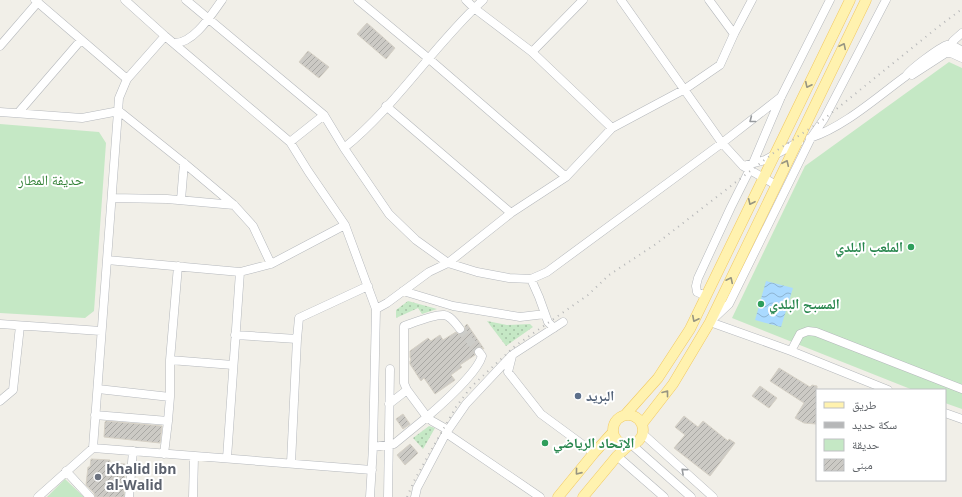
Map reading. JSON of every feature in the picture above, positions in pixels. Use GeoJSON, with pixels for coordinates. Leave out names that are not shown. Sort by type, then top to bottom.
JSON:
{"type":"FeatureCollection","features":[{"type":"Feature","properties":{"kind":"main road"},"geometry":{"type":"LineString","coordinates":[[558,497],[613,432],[615,423],[625,415],[658,378],[690,329],[762,178],[850,0]]}},
{"type":"Feature","properties":{"kind":"main road"},"geometry":{"type":"LineString","coordinates":[[583,497],[617,456],[630,445],[641,439],[643,429],[674,384],[710,322],[866,0]]}},
{"type":"Feature","properties":{"kind":"main road"},"geometry":{"type":"LineString","coordinates":[[625,415],[635,417],[643,429]]}},
{"type":"Feature","properties":{"kind":"main road"},"geometry":{"type":"LineString","coordinates":[[613,432],[616,440],[620,443],[630,445]]}},
{"type":"Feature","properties":{"kind":"street"},"geometry":{"type":"LineString","coordinates":[[125,0],[290,142],[345,225],[376,309],[373,447],[370,497]]}},
{"type":"Feature","properties":{"kind":"street"},"geometry":{"type":"LineString","coordinates":[[186,0],[324,115],[344,148],[389,214],[416,240],[448,263],[477,272],[509,278],[531,279],[547,272],[722,142],[781,96]]}},
{"type":"Feature","properties":{"kind":"street"},"geometry":{"type":"LineString","coordinates":[[174,43],[180,43],[188,40],[209,18],[222,0]]}},
{"type":"Feature","properties":{"kind":"street"},"geometry":{"type":"LineString","coordinates":[[358,0],[566,177]]}},
{"type":"Feature","properties":{"kind":"street"},"geometry":{"type":"LineString","coordinates":[[466,0],[474,8],[532,52],[612,128]]}},
{"type":"Feature","properties":{"kind":"street"},"geometry":{"type":"LineString","coordinates":[[344,148],[353,141],[386,106],[428,58],[483,0]]}},
{"type":"Feature","properties":{"kind":"street"},"geometry":{"type":"LineString","coordinates":[[532,52],[583,0]]}},
{"type":"Feature","properties":{"kind":"street"},"geometry":{"type":"LineString","coordinates":[[621,0],[722,142],[762,178],[776,185]]}},
{"type":"Feature","properties":{"kind":"street"},"geometry":{"type":"LineString","coordinates":[[709,0],[734,34]]}},
{"type":"Feature","properties":{"kind":"street"},"geometry":{"type":"LineString","coordinates":[[376,309],[387,303],[429,272],[448,263],[512,213],[566,177],[612,128],[685,89],[720,65],[752,0]]}},
{"type":"Feature","properties":{"kind":"street"},"geometry":{"type":"LineString","coordinates":[[706,296],[697,292],[696,286],[698,278],[781,96],[830,0]]}},
{"type":"Feature","properties":{"kind":"street"},"geometry":{"type":"LineString","coordinates":[[885,389],[710,322],[730,304],[811,138],[824,119],[886,0]]}},
{"type":"Feature","properties":{"kind":"street"},"geometry":{"type":"LineString","coordinates":[[0,46],[37,1],[127,79]]}},
{"type":"Feature","properties":{"kind":"street"},"geometry":{"type":"LineString","coordinates":[[749,166],[765,160],[796,143],[832,129],[906,76],[913,74],[944,53],[949,49],[956,37],[962,33]]}},
{"type":"Feature","properties":{"kind":"street"},"geometry":{"type":"LineString","coordinates":[[93,448],[120,98],[127,79],[165,36]]}},
{"type":"Feature","properties":{"kind":"street"},"geometry":{"type":"LineString","coordinates":[[18,113],[81,40]]}},
{"type":"Feature","properties":{"kind":"street"},"geometry":{"type":"LineString","coordinates":[[949,49],[962,51]]}},
{"type":"Feature","properties":{"kind":"street"},"geometry":{"type":"LineString","coordinates":[[949,49],[962,58]]}},
{"type":"Feature","properties":{"kind":"street"},"geometry":{"type":"LineString","coordinates":[[386,106],[512,213]]}},
{"type":"Feature","properties":{"kind":"street"},"geometry":{"type":"LineString","coordinates":[[0,112],[82,118],[119,111],[234,205],[253,226],[271,264]]}},
{"type":"Feature","properties":{"kind":"street"},"geometry":{"type":"LineString","coordinates":[[290,142],[324,115]]}},
{"type":"Feature","properties":{"kind":"street"},"geometry":{"type":"LineString","coordinates":[[181,200],[184,163]]}},
{"type":"Feature","properties":{"kind":"street"},"geometry":{"type":"LineString","coordinates":[[112,198],[181,200],[234,205]]}},
{"type":"Feature","properties":{"kind":"street"},"geometry":{"type":"LineString","coordinates":[[107,260],[240,272],[271,264],[345,225]]}},
{"type":"Feature","properties":{"kind":"street"},"geometry":{"type":"LineString","coordinates":[[164,454],[170,397],[170,360],[178,266]]}},
{"type":"Feature","properties":{"kind":"street"},"geometry":{"type":"LineString","coordinates":[[226,458],[240,272]]}},
{"type":"Feature","properties":{"kind":"street"},"geometry":{"type":"LineString","coordinates":[[531,279],[548,322],[554,328]]}},
{"type":"Feature","properties":{"kind":"street"},"geometry":{"type":"LineString","coordinates":[[292,463],[299,318],[368,286]]}},
{"type":"Feature","properties":{"kind":"street"},"geometry":{"type":"LineString","coordinates":[[403,291],[453,306],[520,317],[545,314]]}},
{"type":"Feature","properties":{"kind":"street"},"geometry":{"type":"LineString","coordinates":[[460,329],[453,320],[444,315],[426,318],[404,326],[404,383],[407,390],[432,422],[540,497]]}},
{"type":"Feature","properties":{"kind":"street"},"geometry":{"type":"LineString","coordinates":[[414,497],[417,488],[447,432],[466,404],[512,355],[563,322]]}},
{"type":"Feature","properties":{"kind":"street"},"geometry":{"type":"LineString","coordinates":[[0,324],[101,331]]}},
{"type":"Feature","properties":{"kind":"street"},"geometry":{"type":"LineString","coordinates":[[0,402],[13,390],[20,326]]}},
{"type":"Feature","properties":{"kind":"street"},"geometry":{"type":"LineString","coordinates":[[791,352],[800,334],[808,331],[816,332],[962,389]]}},
{"type":"Feature","properties":{"kind":"street"},"geometry":{"type":"LineString","coordinates":[[235,334],[297,339]]}},
{"type":"Feature","properties":{"kind":"street"},"geometry":{"type":"LineString","coordinates":[[373,447],[394,444],[428,417],[448,399],[470,374],[482,356],[479,352]]}},
{"type":"Feature","properties":{"kind":"street"},"geometry":{"type":"LineString","coordinates":[[512,355],[508,372],[540,414],[594,453]]}},
{"type":"Feature","properties":{"kind":"street"},"geometry":{"type":"LineString","coordinates":[[170,360],[233,365]]}},
{"type":"Feature","properties":{"kind":"street"},"geometry":{"type":"LineString","coordinates":[[388,497],[390,369]]}},
{"type":"Feature","properties":{"kind":"street"},"geometry":{"type":"LineString","coordinates":[[98,389],[170,397]]}},
{"type":"Feature","properties":{"kind":"street"},"geometry":{"type":"LineString","coordinates":[[389,404],[407,390]]}},
{"type":"Feature","properties":{"kind":"street"},"geometry":{"type":"LineString","coordinates":[[946,413],[962,419]]}},
{"type":"Feature","properties":{"kind":"street"},"geometry":{"type":"LineString","coordinates":[[95,414],[168,421]]}},
{"type":"Feature","properties":{"kind":"street"},"geometry":{"type":"LineString","coordinates":[[643,429],[713,497]]}},
{"type":"Feature","properties":{"kind":"street"},"geometry":{"type":"LineString","coordinates":[[630,445],[691,497]]}},
{"type":"Feature","properties":{"kind":"street"},"geometry":{"type":"LineString","coordinates":[[38,497],[93,448],[372,470]]}},
{"type":"Feature","properties":{"kind":"street"},"geometry":{"type":"LineString","coordinates":[[129,497],[133,451]]}},
{"type":"Feature","properties":{"kind":"street"},"geometry":{"type":"LineString","coordinates":[[192,497],[194,456]]}},
{"type":"Feature","properties":{"kind":"street"},"geometry":{"type":"LineString","coordinates":[[617,456],[664,497]]}},
{"type":"Feature","properties":{"kind":"street"},"geometry":{"type":"LineString","coordinates":[[66,471],[90,497]]}},
{"type":"Feature","properties":{"kind":"green space"},"geometry":{"type":"Polygon","coordinates":[[[949,62],[962,68],[962,409],[946,403],[946,389],[910,389],[732,318],[805,166],[949,62]]]}},
{"type":"Feature","properties":{"kind":"green space","name":"حديفة المطار"},"geometry":{"type":"Polygon","coordinates":[[[0,124],[99,132],[106,143],[94,311],[85,318],[0,313],[0,124]]]}},
{"type":"Feature","properties":{"kind":"green space"},"geometry":{"type":"Polygon","coordinates":[[[408,301],[437,309],[422,314],[418,308],[396,318],[396,310],[408,301]]]}},
{"type":"Feature","properties":{"kind":"green space"},"geometry":{"type":"Polygon","coordinates":[[[487,321],[507,325],[530,324],[533,327],[506,346],[487,321]]]}},
{"type":"Feature","properties":{"kind":"green space"},"geometry":{"type":"Polygon","coordinates":[[[429,426],[435,428],[423,449],[413,438],[429,426]]]}},
{"type":"Feature","properties":{"kind":"green space"},"geometry":{"type":"Polygon","coordinates":[[[65,479],[84,497],[47,497],[65,479]]]}},
{"type":"Feature","properties":{"kind":"water"},"geometry":{"type":"Polygon","coordinates":[[[766,281],[793,288],[781,327],[755,320],[766,281]]]}},
{"type":"Feature","properties":{"kind":"building"},"geometry":{"type":"Polygon","coordinates":[[[367,23],[395,48],[386,59],[357,34],[367,23]]]}},
{"type":"Feature","properties":{"kind":"building"},"geometry":{"type":"Polygon","coordinates":[[[308,51],[329,67],[319,78],[299,62],[308,51]]]}},
{"type":"Feature","properties":{"kind":"building"},"geometry":{"type":"Polygon","coordinates":[[[467,324],[484,349],[479,347],[475,348],[475,355],[460,365],[462,367],[451,375],[455,380],[435,394],[424,378],[421,381],[410,364],[410,351],[428,338],[431,341],[440,335],[443,340],[456,332],[458,334],[463,334],[467,324]]]}},
{"type":"Feature","properties":{"kind":"building"},"geometry":{"type":"Polygon","coordinates":[[[779,368],[810,387],[812,385],[817,386],[816,424],[804,423],[795,418],[804,403],[770,381],[779,368]]]}},
{"type":"Feature","properties":{"kind":"building"},"geometry":{"type":"Polygon","coordinates":[[[760,386],[777,398],[769,408],[752,396],[760,386]]]}},
{"type":"Feature","properties":{"kind":"building"},"geometry":{"type":"Polygon","coordinates":[[[403,414],[410,424],[403,429],[396,419],[403,414]]]}},
{"type":"Feature","properties":{"kind":"building"},"geometry":{"type":"Polygon","coordinates":[[[684,416],[698,427],[703,421],[728,441],[729,439],[735,443],[710,476],[674,448],[685,435],[675,427],[684,416]]]}},
{"type":"Feature","properties":{"kind":"building"},"geometry":{"type":"Polygon","coordinates":[[[106,421],[162,426],[160,443],[104,437],[106,421]]]}},
{"type":"Feature","properties":{"kind":"building"},"geometry":{"type":"Polygon","coordinates":[[[410,444],[418,453],[405,465],[397,455],[410,444]]]}},
{"type":"Feature","properties":{"kind":"building"},"geometry":{"type":"Polygon","coordinates":[[[91,459],[110,460],[110,463],[125,464],[124,497],[95,497],[94,493],[86,485],[88,467],[90,467],[91,459]]]}},
{"type":"Feature","properties":{"kind":"tunnel"},"geometry":{"type":"LineString","coordinates":[[460,329],[479,352]]}},
{"type":"Feature","properties":{"kind":"railway"},"geometry":{"type":"LineString","coordinates":[[407,497],[414,481],[456,407],[471,387],[515,346],[588,295],[609,275],[656,244],[776,151],[824,119],[962,9]]}},
{"type":"Feature","properties":{"kind":"place","name":"الملعب البلدي"},"geometry":{"type":"Point","coordinates":[911,247]}},
{"type":"Feature","properties":{"kind":"place","name":"المسبح البلدي"},"geometry":{"type":"Point","coordinates":[761,304]}},
{"type":"Feature","properties":{"kind":"place","name":"البريد"},"geometry":{"type":"Point","coordinates":[578,396]}},
{"type":"Feature","properties":{"kind":"place","name":"الإتحاد الرياضي"},"geometry":{"type":"Point","coordinates":[545,443]}},
{"type":"Feature","properties":{"kind":"place","name":"Khalid ibn al-Walid"},"geometry":{"type":"Point","coordinates":[98,477]}}]}
